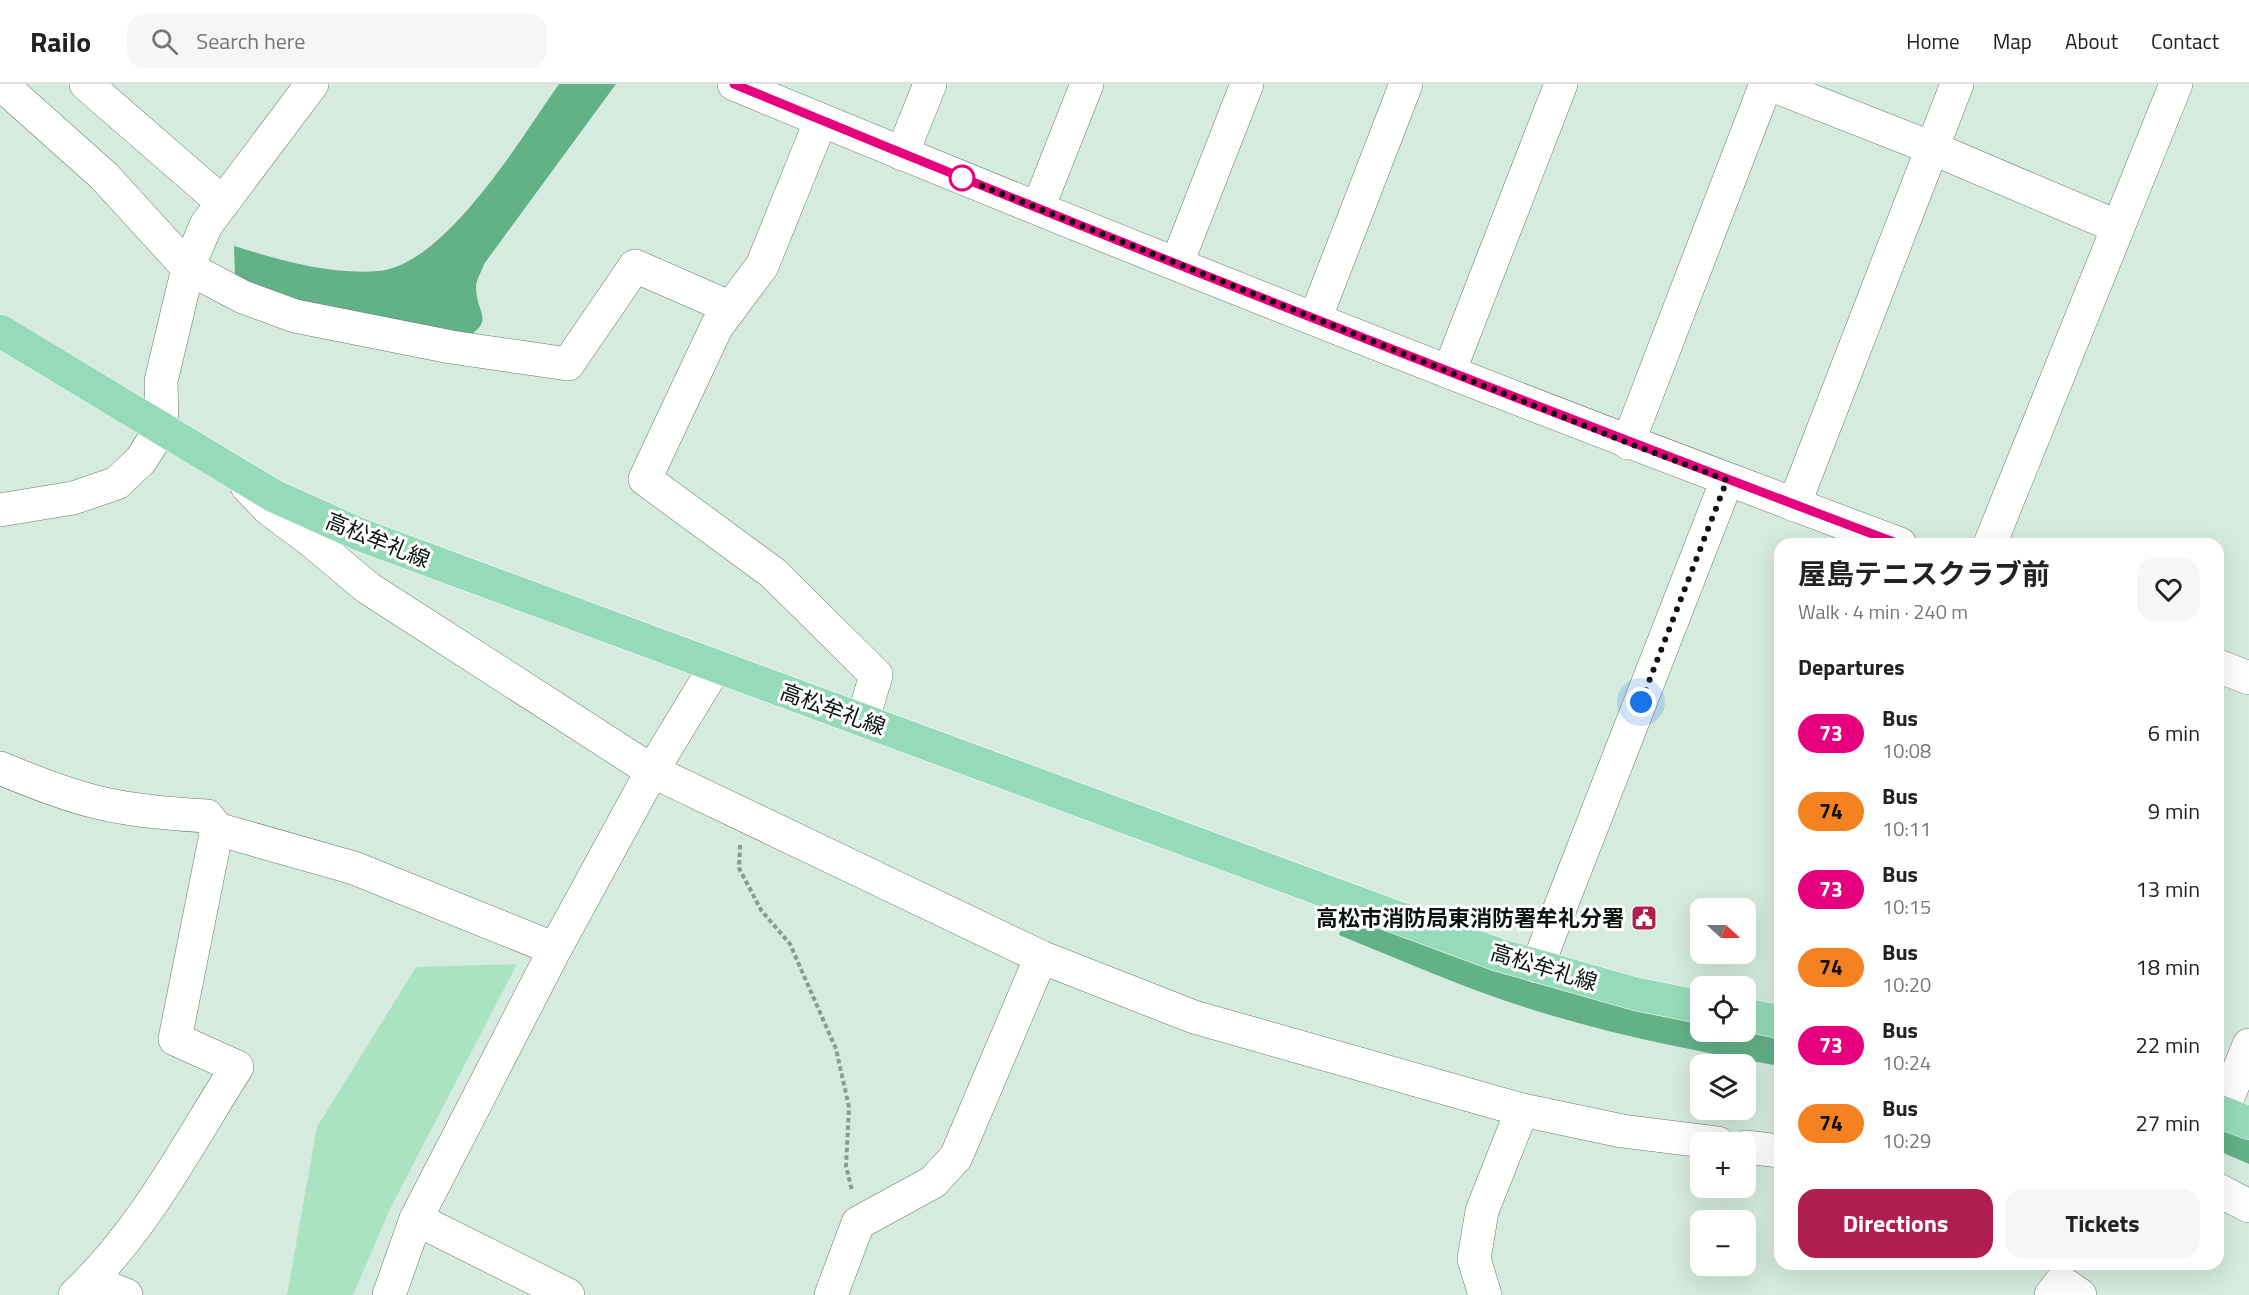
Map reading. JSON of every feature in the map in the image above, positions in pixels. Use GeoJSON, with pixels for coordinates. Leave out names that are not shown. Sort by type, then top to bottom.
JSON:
{"type":"FeatureCollection","features":[{"type":"Feature","properties":{"kind":"main road","name":"高松牟礼線"},"geometry":{"type":"LineString","coordinates":[[0,331],[104,396],[162,427],[274,496],[361,535],[1488,951],[1636,994],[1690,1005]]}},
{"type":"Feature","properties":{"kind":"main road"},"geometry":{"type":"LineString","coordinates":[[1756,1017],[1774,1021]]}},
{"type":"Feature","properties":{"kind":"street"},"geometry":{"type":"LineString","coordinates":[[1,84],[104,176],[188,268],[243,297],[295,316],[452,348],[568,364],[635,266],[731,308]]}},
{"type":"Feature","properties":{"kind":"street"},"geometry":{"type":"LineString","coordinates":[[86,84],[223,203]]}},
{"type":"Feature","properties":{"kind":"street"},"geometry":{"type":"LineString","coordinates":[[0,510],[73,498],[117,483],[141,460],[162,427],[161,381],[188,268],[206,225],[312,84]]}},
{"type":"Feature","properties":{"kind":"street"},"geometry":{"type":"LineString","coordinates":[[903,154],[930,84]]}},
{"type":"Feature","properties":{"kind":"street"},"geometry":{"type":"LineString","coordinates":[[1038,208],[1087,84]]}},
{"type":"Feature","properties":{"kind":"street"},"geometry":{"type":"LineString","coordinates":[[1177,263],[1247,84]]}},
{"type":"Feature","properties":{"kind":"street"},"geometry":{"type":"LineString","coordinates":[[1315,319],[1406,84]]}},
{"type":"Feature","properties":{"kind":"street"},"geometry":{"type":"LineString","coordinates":[[1449,372],[1561,84]]}},
{"type":"Feature","properties":{"kind":"street"},"geometry":{"type":"LineString","coordinates":[[1628,443],[1767,84],[1932,148],[2118,227]]}},
{"type":"Feature","properties":{"kind":"street"},"geometry":{"type":"LineString","coordinates":[[1794,505],[1957,84]]}},
{"type":"Feature","properties":{"kind":"street"},"geometry":{"type":"LineString","coordinates":[[1992,538],[2176,84]]}},
{"type":"Feature","properties":{"kind":"street"},"geometry":{"type":"LineString","coordinates":[[755,88],[821,120],[903,154],[1315,319],[1628,443],[1884,538]]}},
{"type":"Feature","properties":{"kind":"street"},"geometry":{"type":"LineString","coordinates":[[821,120],[762,266],[717,326],[645,479],[773,573],[876,675],[863,719]]}},
{"type":"Feature","properties":{"kind":"street"},"geometry":{"type":"LineString","coordinates":[[234,471],[269,509],[368,588],[652,771],[1041,957],[1194,1017],[1522,1110],[1622,1131],[1690,1140]]}},
{"type":"Feature","properties":{"kind":"street"},"geometry":{"type":"LineString","coordinates":[[1537,967],[1727,480]]}},
{"type":"Feature","properties":{"kind":"street"},"geometry":{"type":"LineString","coordinates":[[389,1295],[416,1219],[555,949],[652,771],[714,667]]}},
{"type":"Feature","properties":{"kind":"street"},"geometry":{"type":"LineString","coordinates":[[2224,668],[2249,678]]}},
{"type":"Feature","properties":{"kind":"street"},"geometry":{"type":"LineString","coordinates":[[0,768],[44,786],[96,802],[163,813],[207,816],[217,829],[354,868],[555,949]]}},
{"type":"Feature","properties":{"kind":"street"},"geometry":{"type":"LineString","coordinates":[[126,1295],[110,1289],[86,1285],[152,1203],[237,1067],[175,1039],[217,829]]}},
{"type":"Feature","properties":{"kind":"street"},"geometry":{"type":"LineString","coordinates":[[831,1295],[858,1223],[933,1182],[956,1157],[1041,957]]}},
{"type":"Feature","properties":{"kind":"street"},"geometry":{"type":"LineString","coordinates":[[2230,1115],[2249,1045]]}},
{"type":"Feature","properties":{"kind":"street"},"geometry":{"type":"LineString","coordinates":[[1485,1295],[1474,1259],[1482,1211],[1522,1110]]}},
{"type":"Feature","properties":{"kind":"street"},"geometry":{"type":"LineString","coordinates":[[1756,1148],[1774,1150]]}},
{"type":"Feature","properties":{"kind":"street"},"geometry":{"type":"LineString","coordinates":[[2224,1193],[2249,1206]]}},
{"type":"Feature","properties":{"kind":"street"},"geometry":{"type":"LineString","coordinates":[[416,1219],[568,1295]]}},
{"type":"Feature","properties":{"kind":"street"},"geometry":{"type":"LineString","coordinates":[[2051,1295],[2061,1282],[2080,1295]]}},
{"type":"Feature","properties":{"kind":"path"},"geometry":{"type":"LineString","coordinates":[[741,815],[739,868],[761,910],[790,944],[836,1049],[849,1107],[846,1166],[858,1223]]}},
{"type":"Feature","properties":{"kind":"shaded area"},"geometry":{"type":"Polygon","coordinates":[[[559,84],[616,84],[484,264],[476,287],[482,321],[480,326],[466,338],[269,294],[235,274],[234,246],[323,269],[378,271],[404,264],[429,247],[480,195],[559,84]]]}},
{"type":"Feature","properties":{"kind":"shaded area"},"geometry":{"type":"Polygon","coordinates":[[[1346,916],[1487,966],[1690,1015],[1690,1042],[1756,1042],[1756,1030],[1774,1034],[1774,1065],[1756,1062],[1756,1054],[1716,1054],[1569,1021],[1438,976],[1339,935],[1346,916]]]}},
{"type":"Feature","properties":{"kind":"shaded area"},"geometry":{"type":"Polygon","coordinates":[[[517,964],[390,1209],[353,1295],[287,1295],[317,1127],[416,967],[517,964]]]}},
{"type":"Feature","properties":{"kind":"shaded area"},"geometry":{"type":"Polygon","coordinates":[[[2224,1128],[2249,1138],[2249,1164],[2224,1153],[2224,1128]]]}},
{"type":"Feature","properties":{"kind":"bus line","name":"73"},"geometry":{"type":"LineString","coordinates":[[734,84],[903,154],[1628,443],[1883,538]]}},
{"type":"Feature","properties":{"kind":"place","name":"高松市消防局東消防署牟礼分署"},"geometry":{"type":"Point","coordinates":[1644,918]}},
{"type":"Feature","properties":{"kind":"route"},"geometry":{"type":"LineString","coordinates":[[962,178],[1628,443],[1727,480],[1641,702]]}}]}
